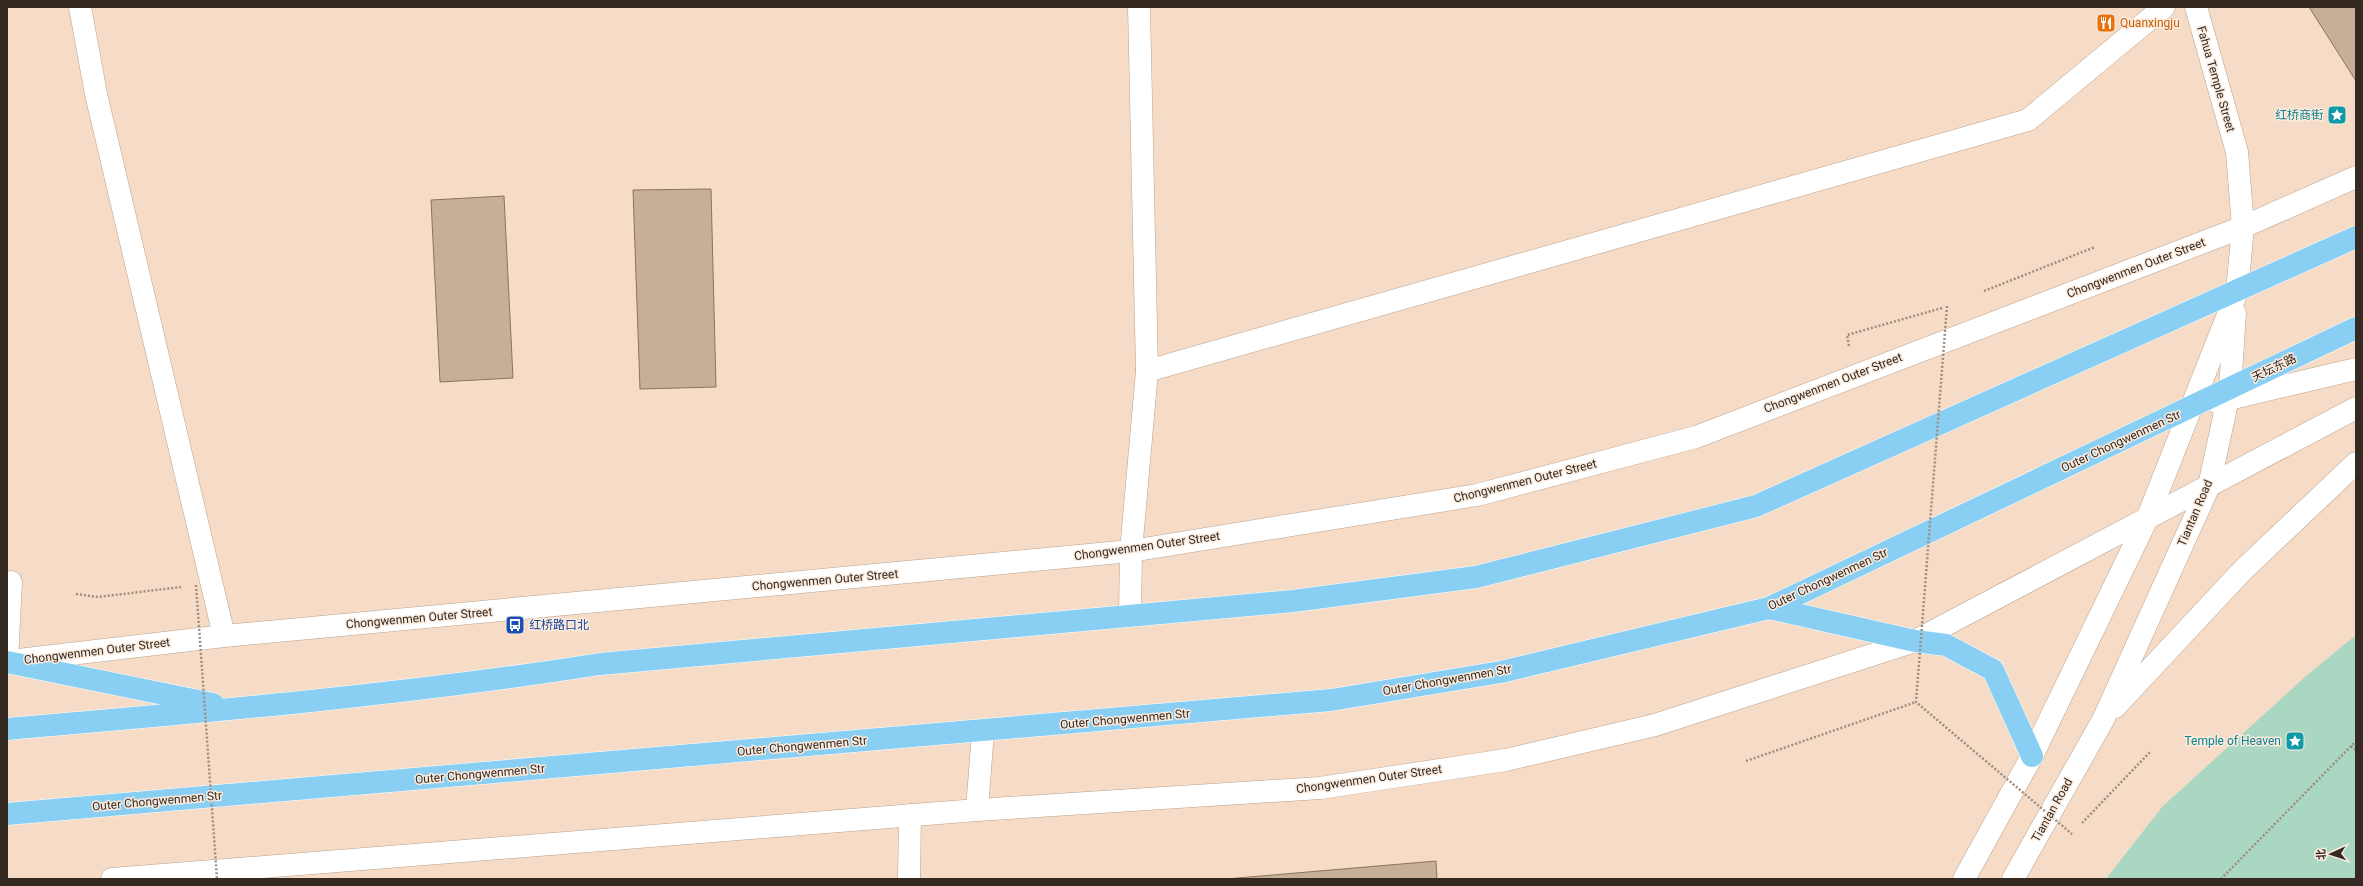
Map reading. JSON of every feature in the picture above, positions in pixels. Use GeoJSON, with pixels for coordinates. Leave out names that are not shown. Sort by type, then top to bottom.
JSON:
{"type":"FeatureCollection","features":[{"type":"Feature","properties":{"kind":"main road"},"geometry":{"type":"LineString","coordinates":[[7,729],[238,709],[518,677],[600,664],[1130,615],[1293,602],[1476,577],[1756,506],[2356,238]]}},
{"type":"Feature","properties":{"kind":"main road","name":"天坛东路"},"geometry":{"type":"LineString","coordinates":[[2192,408],[2229,394],[2356,328]]}},
{"type":"Feature","properties":{"kind":"main road","name":"Outer Chongwenmen Str"},"geometry":{"type":"LineString","coordinates":[[7,814],[1331,700],[1501,672],[1769,608],[2192,408]]}},
{"type":"Feature","properties":{"kind":"main road"},"geometry":{"type":"LineString","coordinates":[[1769,608],[1915,641],[1946,645],[1993,670],[2032,756]]}},
{"type":"Feature","properties":{"kind":"main road"},"geometry":{"type":"LineString","coordinates":[[7,662],[238,709]]}},
{"type":"Feature","properties":{"kind":"street"},"geometry":{"type":"LineString","coordinates":[[80,7],[96,94],[224,636]]}},
{"type":"Feature","properties":{"kind":"street"},"geometry":{"type":"LineString","coordinates":[[1130,615],[1131,551],[1147,371],[1139,7]]}},
{"type":"Feature","properties":{"kind":"street"},"geometry":{"type":"LineString","coordinates":[[1147,371],[2028,120],[2164,7]]}},
{"type":"Feature","properties":{"kind":"street","name":"Fahua Temple Street"},"geometry":{"type":"LineString","coordinates":[[2196,7],[2237,152],[2243,227],[2237,292]]}},
{"type":"Feature","properties":{"kind":"street","name":"Chongwenmen Outer Street"},"geometry":{"type":"LineString","coordinates":[[7,662],[224,636],[1131,551],[1477,495],[1696,437],[2243,227],[2356,177]]}},
{"type":"Feature","properties":{"kind":"street"},"geometry":{"type":"LineString","coordinates":[[1964,879],[2032,756],[2147,518],[2237,292]]}},
{"type":"Feature","properties":{"kind":"street","name":"Tiantan Road"},"geometry":{"type":"LineString","coordinates":[[2014,879],[2103,720],[2209,486],[2229,394],[2237,292]]}},
{"type":"Feature","properties":{"kind":"street"},"geometry":{"type":"LineString","coordinates":[[2229,394],[2356,369]]}},
{"type":"Feature","properties":{"kind":"street","name":"Chongwenmen Outer Street"},"geometry":{"type":"LineString","coordinates":[[112,879],[910,815],[1320,788],[1506,760],[1655,725],[1915,641],[2356,408]]}},
{"type":"Feature","properties":{"kind":"street","name":"Tiantan Road"},"geometry":{"type":"LineString","coordinates":[[2103,720],[2242,571],[2356,463]]}},
{"type":"Feature","properties":{"kind":"street"},"geometry":{"type":"LineString","coordinates":[[7,662],[11,582]]}},
{"type":"Feature","properties":{"kind":"street"},"geometry":{"type":"LineString","coordinates":[[977,810],[983,731]]}},
{"type":"Feature","properties":{"kind":"street"},"geometry":{"type":"LineString","coordinates":[[909,879],[910,815]]}},
{"type":"Feature","properties":{"kind":"path"},"geometry":{"type":"LineString","coordinates":[[1976,294],[2095,247]]}},
{"type":"Feature","properties":{"kind":"path"},"geometry":{"type":"LineString","coordinates":[[1847,335],[1954,303]]}},
{"type":"Feature","properties":{"kind":"path"},"geometry":{"type":"LineString","coordinates":[[1916,702],[1947,306]]}},
{"type":"Feature","properties":{"kind":"path"},"geometry":{"type":"LineString","coordinates":[[76,594],[98,597],[196,585],[216,879]]}},
{"type":"Feature","properties":{"kind":"path"},"geometry":{"type":"LineString","coordinates":[[1746,761],[1916,702]]}},
{"type":"Feature","properties":{"kind":"path"},"geometry":{"type":"LineString","coordinates":[[1916,702],[2072,834]]}},
{"type":"Feature","properties":{"kind":"path"},"geometry":{"type":"LineString","coordinates":[[2221,879],[2356,741]]}},
{"type":"Feature","properties":{"kind":"path"},"geometry":{"type":"LineString","coordinates":[[2351,746],[2356,750]]}},
{"type":"Feature","properties":{"kind":"path"},"geometry":{"type":"LineString","coordinates":[[2068,840],[2151,751]]}},
{"type":"Feature","properties":{"kind":"green space","name":"Temple of Heaven"},"geometry":{"type":"Polygon","coordinates":[[[2356,635],[2356,879],[2106,879],[2162,807],[2306,676],[2356,635]]]}},
{"type":"Feature","properties":{"kind":"building"},"geometry":{"type":"Polygon","coordinates":[[[2309,7],[2356,7],[2356,81],[2309,7]]]}},
{"type":"Feature","properties":{"kind":"building"},"geometry":{"type":"Polygon","coordinates":[[[711,189],[716,387],[640,389],[633,190],[711,189]]]}},
{"type":"Feature","properties":{"kind":"building"},"geometry":{"type":"Polygon","coordinates":[[[504,196],[513,378],[440,382],[431,200],[504,196]]]}},
{"type":"Feature","properties":{"kind":"building"},"geometry":{"type":"Polygon","coordinates":[[[1436,861],[1437,879],[1226,879],[1436,861]]]}},
{"type":"Feature","properties":{"kind":"place","name":"Quanxingju"},"geometry":{"type":"Point","coordinates":[2106,23]}},
{"type":"Feature","properties":{"kind":"place","name":"红桥商街"},"geometry":{"type":"Point","coordinates":[2337,115]}},
{"type":"Feature","properties":{"kind":"place","name":"红桥路口北"},"geometry":{"type":"Point","coordinates":[515,625]}},
{"type":"Feature","properties":{"kind":"place","name":"Temple of Heaven"},"geometry":{"type":"Point","coordinates":[2295,741]}}]}
